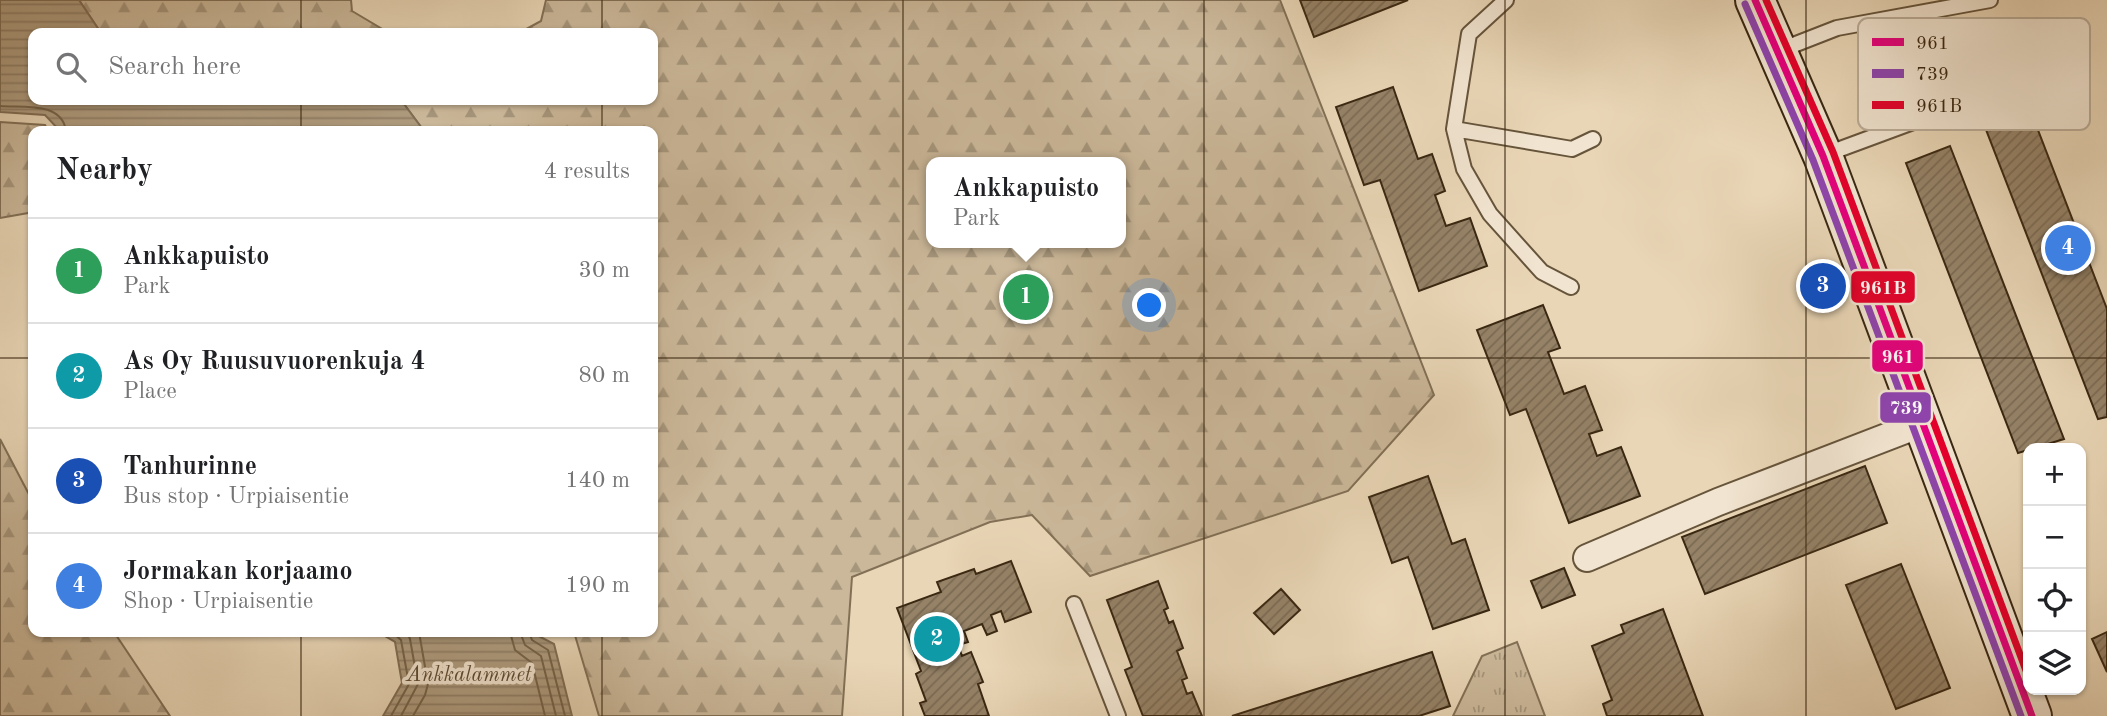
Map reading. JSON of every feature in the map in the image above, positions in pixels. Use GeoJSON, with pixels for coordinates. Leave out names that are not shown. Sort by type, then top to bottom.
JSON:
{"type":"FeatureCollection","features":[{"type":"Feature","properties":{"kind":"main road"},"geometry":{"type":"LineString","coordinates":[[1755,0],[1823,156],[2032,716]]}},
{"type":"Feature","properties":{"kind":"street"},"geometry":{"type":"LineString","coordinates":[[1587,558],[1718,502],[1923,423]]}},
{"type":"Feature","properties":{"kind":"lane"},"geometry":{"type":"LineString","coordinates":[[1506,0],[1469,34],[1454,129],[1464,169],[1490,214],[1542,272],[1571,287]]}},
{"type":"Feature","properties":{"kind":"lane"},"geometry":{"type":"LineString","coordinates":[[1892,18],[1990,0]]}},
{"type":"Feature","properties":{"kind":"lane"},"geometry":{"type":"LineString","coordinates":[[1778,51],[1837,28],[1858,24]]}},
{"type":"Feature","properties":{"kind":"lane"},"geometry":{"type":"LineString","coordinates":[[1454,129],[1572,149],[1593,139]]}},
{"type":"Feature","properties":{"kind":"lane"},"geometry":{"type":"LineString","coordinates":[[1823,156],[1892,130]]}},
{"type":"Feature","properties":{"kind":"lane"},"geometry":{"type":"LineString","coordinates":[[1074,604],[1118,716]]}},
{"type":"Feature","properties":{"kind":"green space"},"geometry":{"type":"Polygon","coordinates":[[[79,0],[351,0],[352,11],[381,28],[98,28],[79,0]]]}},
{"type":"Feature","properties":{"kind":"green space"},"geometry":{"type":"Polygon","coordinates":[[[546,0],[1280,0],[1434,395],[1348,491],[1090,576],[1032,515],[990,522],[852,577],[842,716],[599,716],[575,637],[658,637],[658,126],[420,126],[405,105],[658,105],[658,28],[528,28],[541,21],[546,0]]]}},
{"type":"Feature","properties":{"kind":"green space"},"geometry":{"type":"Polygon","coordinates":[[[0,122],[45,125],[28,126],[28,213],[0,218],[0,122]]]}},
{"type":"Feature","properties":{"kind":"green space"},"geometry":{"type":"Polygon","coordinates":[[[0,439],[28,492],[28,637],[117,637],[170,716],[0,716],[0,439]]]}},
{"type":"Feature","properties":{"kind":"green space"},"geometry":{"type":"Polygon","coordinates":[[[1517,642],[1545,716],[1453,716],[1482,656],[1517,642]]]}},
{"type":"Feature","properties":{"kind":"water"},"geometry":{"type":"Polygon","coordinates":[[[0,0],[79,0],[98,28],[28,28],[28,105],[405,105],[420,126],[55,126],[45,115],[0,112],[0,0]]]}},
{"type":"Feature","properties":{"kind":"water","name":"Ankkalammet"},"geometry":{"type":"Polygon","coordinates":[[[386,637],[541,637],[554,644],[572,716],[383,716],[402,683],[395,642],[386,637]]]}},
{"type":"Feature","properties":{"kind":"building"},"geometry":{"type":"Polygon","coordinates":[[[1300,0],[1408,0],[1314,37],[1300,0]]]}},
{"type":"Feature","properties":{"kind":"building"},"geometry":{"type":"Polygon","coordinates":[[[1393,87],[1418,159],[1432,154],[1445,191],[1435,195],[1446,226],[1470,218],[1487,266],[1419,291],[1380,180],[1364,185],[1336,107],[1393,87]]]}},
{"type":"Feature","properties":{"kind":"building"},"geometry":{"type":"Polygon","coordinates":[[[1986,130],[2038,130],[2107,309],[2107,417],[2098,419],[1986,130]]]}},
{"type":"Feature","properties":{"kind":"building"},"geometry":{"type":"Polygon","coordinates":[[[1950,146],[2064,439],[2051,443],[2023,443],[2023,451],[2018,453],[1906,163],[1950,146]]]}},
{"type":"Feature","properties":{"kind":"building"},"geometry":{"type":"Polygon","coordinates":[[[1543,305],[1560,348],[1548,352],[1564,394],[1585,386],[1602,430],[1589,434],[1597,456],[1621,447],[1640,496],[1569,523],[1526,409],[1510,415],[1477,330],[1543,305]]]}},
{"type":"Feature","properties":{"kind":"building"},"geometry":{"type":"Polygon","coordinates":[[[1865,466],[1887,523],[1705,594],[1682,537],[1865,466]]]}},
{"type":"Feature","properties":{"kind":"building"},"geometry":{"type":"Polygon","coordinates":[[[1428,476],[1452,544],[1465,539],[1489,610],[1433,629],[1408,557],[1392,563],[1369,497],[1428,476]]]}},
{"type":"Feature","properties":{"kind":"building"},"geometry":{"type":"Polygon","coordinates":[[[1011,561],[1031,612],[1005,622],[1001,611],[991,615],[997,631],[987,635],[982,624],[964,631],[968,642],[958,645],[962,656],[971,652],[983,682],[978,684],[989,716],[925,716],[920,703],[926,701],[916,674],[921,671],[897,608],[941,592],[937,582],[974,569],[976,574],[1011,561]]]}},
{"type":"Feature","properties":{"kind":"building"},"geometry":{"type":"Polygon","coordinates":[[[1901,564],[1950,688],[1896,709],[1846,585],[1901,564]]]}},
{"type":"Feature","properties":{"kind":"building"},"geometry":{"type":"Polygon","coordinates":[[[1564,568],[1575,595],[1542,608],[1531,581],[1564,568]]]}},
{"type":"Feature","properties":{"kind":"building"},"geometry":{"type":"Polygon","coordinates":[[[1158,581],[1168,608],[1164,610],[1169,623],[1173,621],[1183,648],[1177,651],[1187,678],[1182,680],[1187,694],[1192,692],[1202,716],[1143,716],[1125,670],[1132,667],[1107,600],[1158,581]]]}},
{"type":"Feature","properties":{"kind":"building"},"geometry":{"type":"Polygon","coordinates":[[[1281,589],[1300,610],[1274,634],[1254,613],[1281,589]]]}},
{"type":"Feature","properties":{"kind":"building"},"geometry":{"type":"Polygon","coordinates":[[[1663,609],[1703,716],[1607,716],[1603,704],[1612,700],[1592,646],[1624,633],[1621,625],[1663,609]]]}},
{"type":"Feature","properties":{"kind":"building"},"geometry":{"type":"Polygon","coordinates":[[[2107,632],[2107,672],[2092,639],[2107,632]]]}},
{"type":"Feature","properties":{"kind":"building"},"geometry":{"type":"Polygon","coordinates":[[[1432,652],[1450,706],[1419,716],[1232,716],[1432,652]]]}},
{"type":"Feature","properties":{"kind":"transit line","name":"961"},"geometry":{"type":"LineString","coordinates":[[1755,0],[1823,156],[2032,716]]}},
{"type":"Feature","properties":{"kind":"transit line","name":"961B"},"geometry":{"type":"LineString","coordinates":[[1766,0],[1833,152],[2023,663]]}},
{"type":"Feature","properties":{"kind":"transit line","name":"739"},"geometry":{"type":"LineString","coordinates":[[1745,4],[1813,160],[2021,716]]}},
{"type":"Feature","properties":{"kind":"place","name":"Jormakan korjaamo"},"geometry":{"type":"Point","coordinates":[2068,248]}},
{"type":"Feature","properties":{"kind":"place","name":"Tanhurinne"},"geometry":{"type":"Point","coordinates":[1823,286]}},
{"type":"Feature","properties":{"kind":"place","name":"Ankkapuisto"},"geometry":{"type":"Point","coordinates":[1026,297]}},
{"type":"Feature","properties":{"kind":"place","name":"As Oy Ruusuvuorenkuja 4"},"geometry":{"type":"Point","coordinates":[937,639]}}]}
